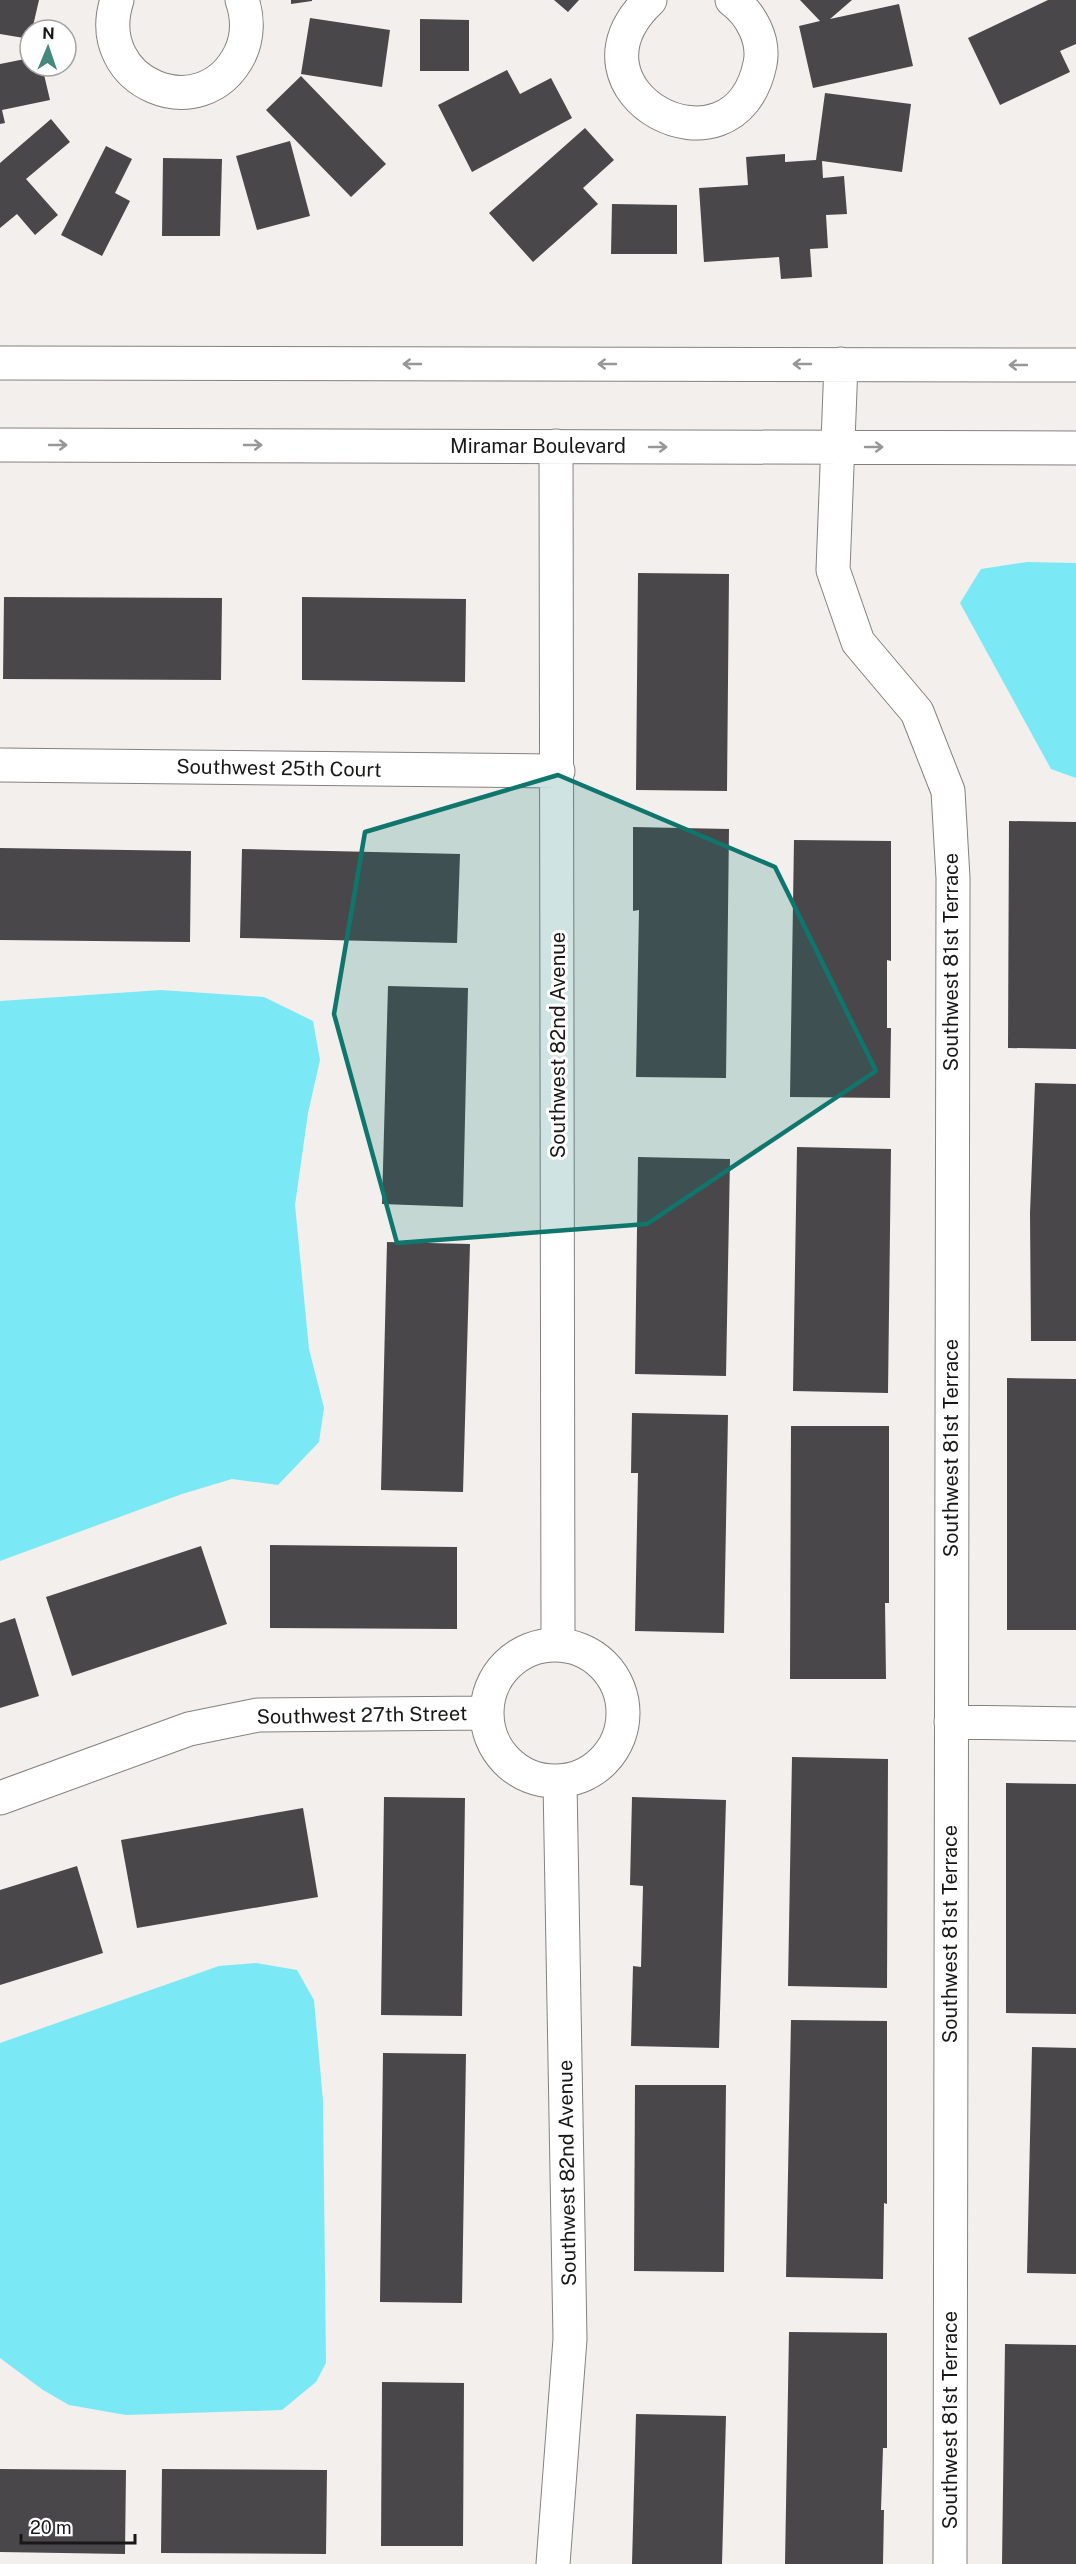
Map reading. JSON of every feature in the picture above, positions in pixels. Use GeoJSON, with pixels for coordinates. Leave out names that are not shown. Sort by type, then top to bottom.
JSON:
{"type":"FeatureCollection","features":[{"type":"Feature","properties":{"kind":"street"},"geometry":{"type":"LineString","coordinates":[[117,0],[112,16],[112,38],[120,59],[135,76],[154,88],[177,93],[198,90],[218,80],[234,65],[244,45],[247,23],[242,0]]}},
{"type":"Feature","properties":{"kind":"street"},"geometry":{"type":"LineString","coordinates":[[650,0],[637,12],[628,28],[622,47],[623,66],[629,84],[639,100],[655,113],[674,121],[694,123],[714,120],[732,111],[746,97],[756,80],[761,60],[759,40],[752,21],[739,2]]}},
{"type":"Feature","properties":{"kind":"street"},"geometry":{"type":"LineString","coordinates":[[0,363],[1076,365]]}},
{"type":"Feature","properties":{"kind":"street","name":"Southwest 81st Terrace"},"geometry":{"type":"LineString","coordinates":[[841,364],[833,570],[858,642],[917,712],[948,792],[953,878],[950,2564]]}},
{"type":"Feature","properties":{"kind":"street","name":"Miramar Boulevard"},"geometry":{"type":"LineString","coordinates":[[0,444],[1076,448]]}},
{"type":"Feature","properties":{"kind":"street","name":"Southwest 82nd Avenue"},"geometry":{"type":"LineString","coordinates":[[556,446],[558,1644]]}},
{"type":"Feature","properties":{"kind":"street","name":"Southwest 25th Court"},"geometry":{"type":"LineString","coordinates":[[0,765],[558,771]]}},
{"type":"Feature","properties":{"kind":"street"},"geometry":{"type":"LineString","coordinates":[[558,1644],[581,1649],[601,1661],[615,1679],[623,1701],[623,1724],[616,1746],[602,1764],[582,1776],[560,1782],[537,1779],[516,1770],[500,1755],[490,1735],[486,1713],[489,1691],[500,1672],[516,1656],[536,1647],[558,1644]]}},
{"type":"Feature","properties":{"kind":"street","name":"Southwest 27th Street"},"geometry":{"type":"LineString","coordinates":[[0,1798],[189,1729],[258,1715],[486,1713]]}},
{"type":"Feature","properties":{"kind":"street"},"geometry":{"type":"LineString","coordinates":[[951,1722],[1076,1724]]}},
{"type":"Feature","properties":{"kind":"street","name":"Southwest 82nd Avenue"},"geometry":{"type":"LineString","coordinates":[[553,2564],[570,2339],[560,1782]]}},
{"type":"Feature","properties":{"kind":"highlighted area"},"geometry":{"type":"Polygon","coordinates":[[[558,775],[775,867],[876,1071],[647,1224],[397,1243],[334,1014],[365,832],[558,775]]]}},
{"type":"Feature","properties":{"kind":"water"},"geometry":{"type":"Polygon","coordinates":[[[1027,562],[1076,563],[1076,778],[1051,769],[960,603],[981,569],[1027,562]]]}},
{"type":"Feature","properties":{"kind":"water"},"geometry":{"type":"Polygon","coordinates":[[[161,990],[264,997],[313,1021],[320,1060],[308,1113],[295,1205],[309,1349],[324,1408],[319,1442],[278,1485],[232,1479],[182,1494],[0,1561],[0,1001],[161,990]]]}},
{"type":"Feature","properties":{"kind":"water"},"geometry":{"type":"Polygon","coordinates":[[[256,1963],[297,1970],[314,2000],[323,2101],[326,2363],[316,2382],[282,2410],[126,2415],[69,2405],[43,2390],[0,2358],[0,2043],[219,1966],[256,1963]]]}},
{"type":"Feature","properties":{"kind":"building"},"geometry":{"type":"Polygon","coordinates":[[[0,0],[39,0],[35,18],[18,18],[18,37],[0,34],[0,0]]]}},
{"type":"Feature","properties":{"kind":"building"},"geometry":{"type":"Polygon","coordinates":[[[291,0],[312,0],[312,1],[291,4],[291,0]]]}},
{"type":"Feature","properties":{"kind":"building"},"geometry":{"type":"Polygon","coordinates":[[[554,0],[579,0],[568,12],[554,0]]]}},
{"type":"Feature","properties":{"kind":"building"},"geometry":{"type":"Polygon","coordinates":[[[800,0],[852,0],[830,19],[899,4],[913,66],[813,88],[799,26],[820,21],[800,0]]]}},
{"type":"Feature","properties":{"kind":"building"},"geometry":{"type":"Polygon","coordinates":[[[1048,0],[1076,0],[1076,44],[1060,51],[1070,72],[1000,105],[968,38],[1048,0]]]}},
{"type":"Feature","properties":{"kind":"building"},"geometry":{"type":"Polygon","coordinates":[[[310,18],[390,30],[382,87],[301,74],[310,18]]]}},
{"type":"Feature","properties":{"kind":"building"},"geometry":{"type":"Polygon","coordinates":[[[420,19],[469,20],[469,71],[420,71],[420,19]]]}},
{"type":"Feature","properties":{"kind":"building"},"geometry":{"type":"Polygon","coordinates":[[[18,60],[18,78],[45,78],[50,100],[2,110],[5,123],[0,124],[0,64],[18,60]]]}},
{"type":"Feature","properties":{"kind":"building"},"geometry":{"type":"Polygon","coordinates":[[[507,70],[520,94],[551,78],[572,118],[472,172],[438,105],[507,70]]]}},
{"type":"Feature","properties":{"kind":"building"},"geometry":{"type":"Polygon","coordinates":[[[301,76],[386,164],[351,197],[266,110],[301,76]]]}},
{"type":"Feature","properties":{"kind":"building"},"geometry":{"type":"Polygon","coordinates":[[[825,93],[911,104],[902,172],[822,161],[823,178],[844,176],[847,214],[826,215],[828,248],[810,249],[812,277],[781,279],[779,257],[704,262],[699,188],[748,185],[746,157],[785,154],[785,162],[816,160],[825,93]]]}},
{"type":"Feature","properties":{"kind":"building"},"geometry":{"type":"Polygon","coordinates":[[[51,119],[70,142],[26,179],[58,215],[35,235],[17,214],[0,228],[0,163],[51,119]]]}},
{"type":"Feature","properties":{"kind":"building"},"geometry":{"type":"Polygon","coordinates":[[[585,128],[614,160],[583,188],[598,204],[533,262],[489,213],[585,128]]]}},
{"type":"Feature","properties":{"kind":"building"},"geometry":{"type":"Polygon","coordinates":[[[290,141],[310,216],[257,230],[236,156],[290,141]]]}},
{"type":"Feature","properties":{"kind":"building"},"geometry":{"type":"Polygon","coordinates":[[[106,146],[132,159],[115,193],[130,201],[102,256],[61,235],[106,146]]]}},
{"type":"Feature","properties":{"kind":"building"},"geometry":{"type":"Polygon","coordinates":[[[163,158],[222,159],[220,236],[162,236],[163,158]]]}},
{"type":"Feature","properties":{"kind":"building"},"geometry":{"type":"Polygon","coordinates":[[[612,204],[677,205],[677,254],[611,254],[612,204]]]}},
{"type":"Feature","properties":{"kind":"building"},"geometry":{"type":"Polygon","coordinates":[[[638,573],[729,574],[727,791],[636,790],[638,573]]]}},
{"type":"Feature","properties":{"kind":"building"},"geometry":{"type":"Polygon","coordinates":[[[4,597],[222,598],[221,680],[3,679],[4,597]]]}},
{"type":"Feature","properties":{"kind":"building"},"geometry":{"type":"Polygon","coordinates":[[[302,597],[466,599],[465,682],[302,680],[302,597]]]}},
{"type":"Feature","properties":{"kind":"building"},"geometry":{"type":"Polygon","coordinates":[[[1009,821],[1076,822],[1076,1049],[1008,1048],[1009,821]]]}},
{"type":"Feature","properties":{"kind":"building"},"geometry":{"type":"Polygon","coordinates":[[[633,827],[729,829],[726,1078],[636,1077],[639,910],[633,911],[633,827]]]}},
{"type":"Feature","properties":{"kind":"building"},"geometry":{"type":"Polygon","coordinates":[[[794,840],[891,841],[891,961],[887,960],[887,1028],[891,1028],[890,1098],[790,1097],[794,840]]]}},
{"type":"Feature","properties":{"kind":"building"},"geometry":{"type":"Polygon","coordinates":[[[0,848],[191,851],[190,942],[0,940],[0,848]]]}},
{"type":"Feature","properties":{"kind":"building"},"geometry":{"type":"Polygon","coordinates":[[[242,849],[460,854],[457,943],[240,938],[242,849]]]}},
{"type":"Feature","properties":{"kind":"building"},"geometry":{"type":"Polygon","coordinates":[[[388,986],[468,988],[463,1207],[382,1204],[388,986]]]}},
{"type":"Feature","properties":{"kind":"building"},"geometry":{"type":"Polygon","coordinates":[[[1035,1083],[1076,1084],[1076,1341],[1031,1341],[1030,1213],[1035,1083]]]}},
{"type":"Feature","properties":{"kind":"building"},"geometry":{"type":"Polygon","coordinates":[[[797,1147],[891,1149],[888,1393],[793,1391],[797,1147]]]}},
{"type":"Feature","properties":{"kind":"building"},"geometry":{"type":"Polygon","coordinates":[[[638,1157],[730,1159],[726,1376],[635,1374],[638,1157]]]}},
{"type":"Feature","properties":{"kind":"building"},"geometry":{"type":"Polygon","coordinates":[[[387,1242],[470,1244],[463,1492],[381,1490],[387,1242]]]}},
{"type":"Feature","properties":{"kind":"building"},"geometry":{"type":"Polygon","coordinates":[[[1007,1378],[1076,1379],[1076,1630],[1007,1630],[1007,1378]]]}},
{"type":"Feature","properties":{"kind":"building"},"geometry":{"type":"Polygon","coordinates":[[[632,1413],[728,1415],[724,1633],[635,1631],[638,1473],[631,1473],[632,1413]]]}},
{"type":"Feature","properties":{"kind":"building"},"geometry":{"type":"Polygon","coordinates":[[[791,1426],[889,1426],[889,1603],[885,1603],[886,1679],[790,1679],[791,1426]]]}},
{"type":"Feature","properties":{"kind":"building"},"geometry":{"type":"Polygon","coordinates":[[[270,1545],[457,1547],[457,1629],[270,1628],[270,1545]]]}},
{"type":"Feature","properties":{"kind":"building"},"geometry":{"type":"Polygon","coordinates":[[[201,1546],[227,1624],[72,1676],[46,1597],[201,1546]]]}},
{"type":"Feature","properties":{"kind":"building"},"geometry":{"type":"Polygon","coordinates":[[[15,1618],[39,1696],[0,1708],[0,1623],[15,1618]]]}},
{"type":"Feature","properties":{"kind":"building"},"geometry":{"type":"Polygon","coordinates":[[[792,1757],[888,1759],[887,1988],[788,1986],[792,1757]]]}},
{"type":"Feature","properties":{"kind":"building"},"geometry":{"type":"Polygon","coordinates":[[[1006,1783],[1076,1784],[1076,2014],[1006,2013],[1006,1783]]]}},
{"type":"Feature","properties":{"kind":"building"},"geometry":{"type":"Polygon","coordinates":[[[384,1797],[465,1798],[462,2016],[381,2015],[384,1797]]]}},
{"type":"Feature","properties":{"kind":"building"},"geometry":{"type":"Polygon","coordinates":[[[632,1797],[726,1800],[719,2048],[631,2046],[633,1966],[641,1967],[643,1886],[630,1885],[632,1797]]]}},
{"type":"Feature","properties":{"kind":"building"},"geometry":{"type":"Polygon","coordinates":[[[303,1808],[318,1897],[137,1928],[121,1840],[303,1808]]]}},
{"type":"Feature","properties":{"kind":"building"},"geometry":{"type":"Polygon","coordinates":[[[77,1866],[103,1953],[0,1985],[0,1890],[77,1866]]]}},
{"type":"Feature","properties":{"kind":"building"},"geometry":{"type":"Polygon","coordinates":[[[791,2020],[887,2021],[887,2204],[884,2203],[883,2279],[786,2277],[791,2020]]]}},
{"type":"Feature","properties":{"kind":"building"},"geometry":{"type":"Polygon","coordinates":[[[1032,2047],[1076,2048],[1076,2274],[1027,2273],[1032,2047]]]}},
{"type":"Feature","properties":{"kind":"building"},"geometry":{"type":"Polygon","coordinates":[[[383,2053],[466,2054],[462,2303],[380,2302],[383,2053]]]}},
{"type":"Feature","properties":{"kind":"building"},"geometry":{"type":"Polygon","coordinates":[[[635,2085],[726,2085],[724,2272],[634,2271],[635,2085]]]}},
{"type":"Feature","properties":{"kind":"building"},"geometry":{"type":"Polygon","coordinates":[[[789,2332],[887,2333],[887,2448],[883,2448],[881,2510],[884,2510],[883,2564],[785,2564],[789,2332]]]}},
{"type":"Feature","properties":{"kind":"building"},"geometry":{"type":"Polygon","coordinates":[[[1005,2344],[1076,2345],[1076,2564],[1002,2564],[1005,2344]]]}},
{"type":"Feature","properties":{"kind":"building"},"geometry":{"type":"Polygon","coordinates":[[[382,2382],[464,2383],[463,2546],[381,2546],[382,2382]]]}},
{"type":"Feature","properties":{"kind":"building"},"geometry":{"type":"Polygon","coordinates":[[[636,2414],[726,2416],[722,2564],[632,2564],[636,2414]]]}},
{"type":"Feature","properties":{"kind":"building"},"geometry":{"type":"Polygon","coordinates":[[[0,2469],[126,2470],[125,2554],[0,2552],[0,2469]]]}},
{"type":"Feature","properties":{"kind":"building"},"geometry":{"type":"Polygon","coordinates":[[[162,2469],[327,2470],[326,2554],[161,2553],[162,2469]]]}}]}
